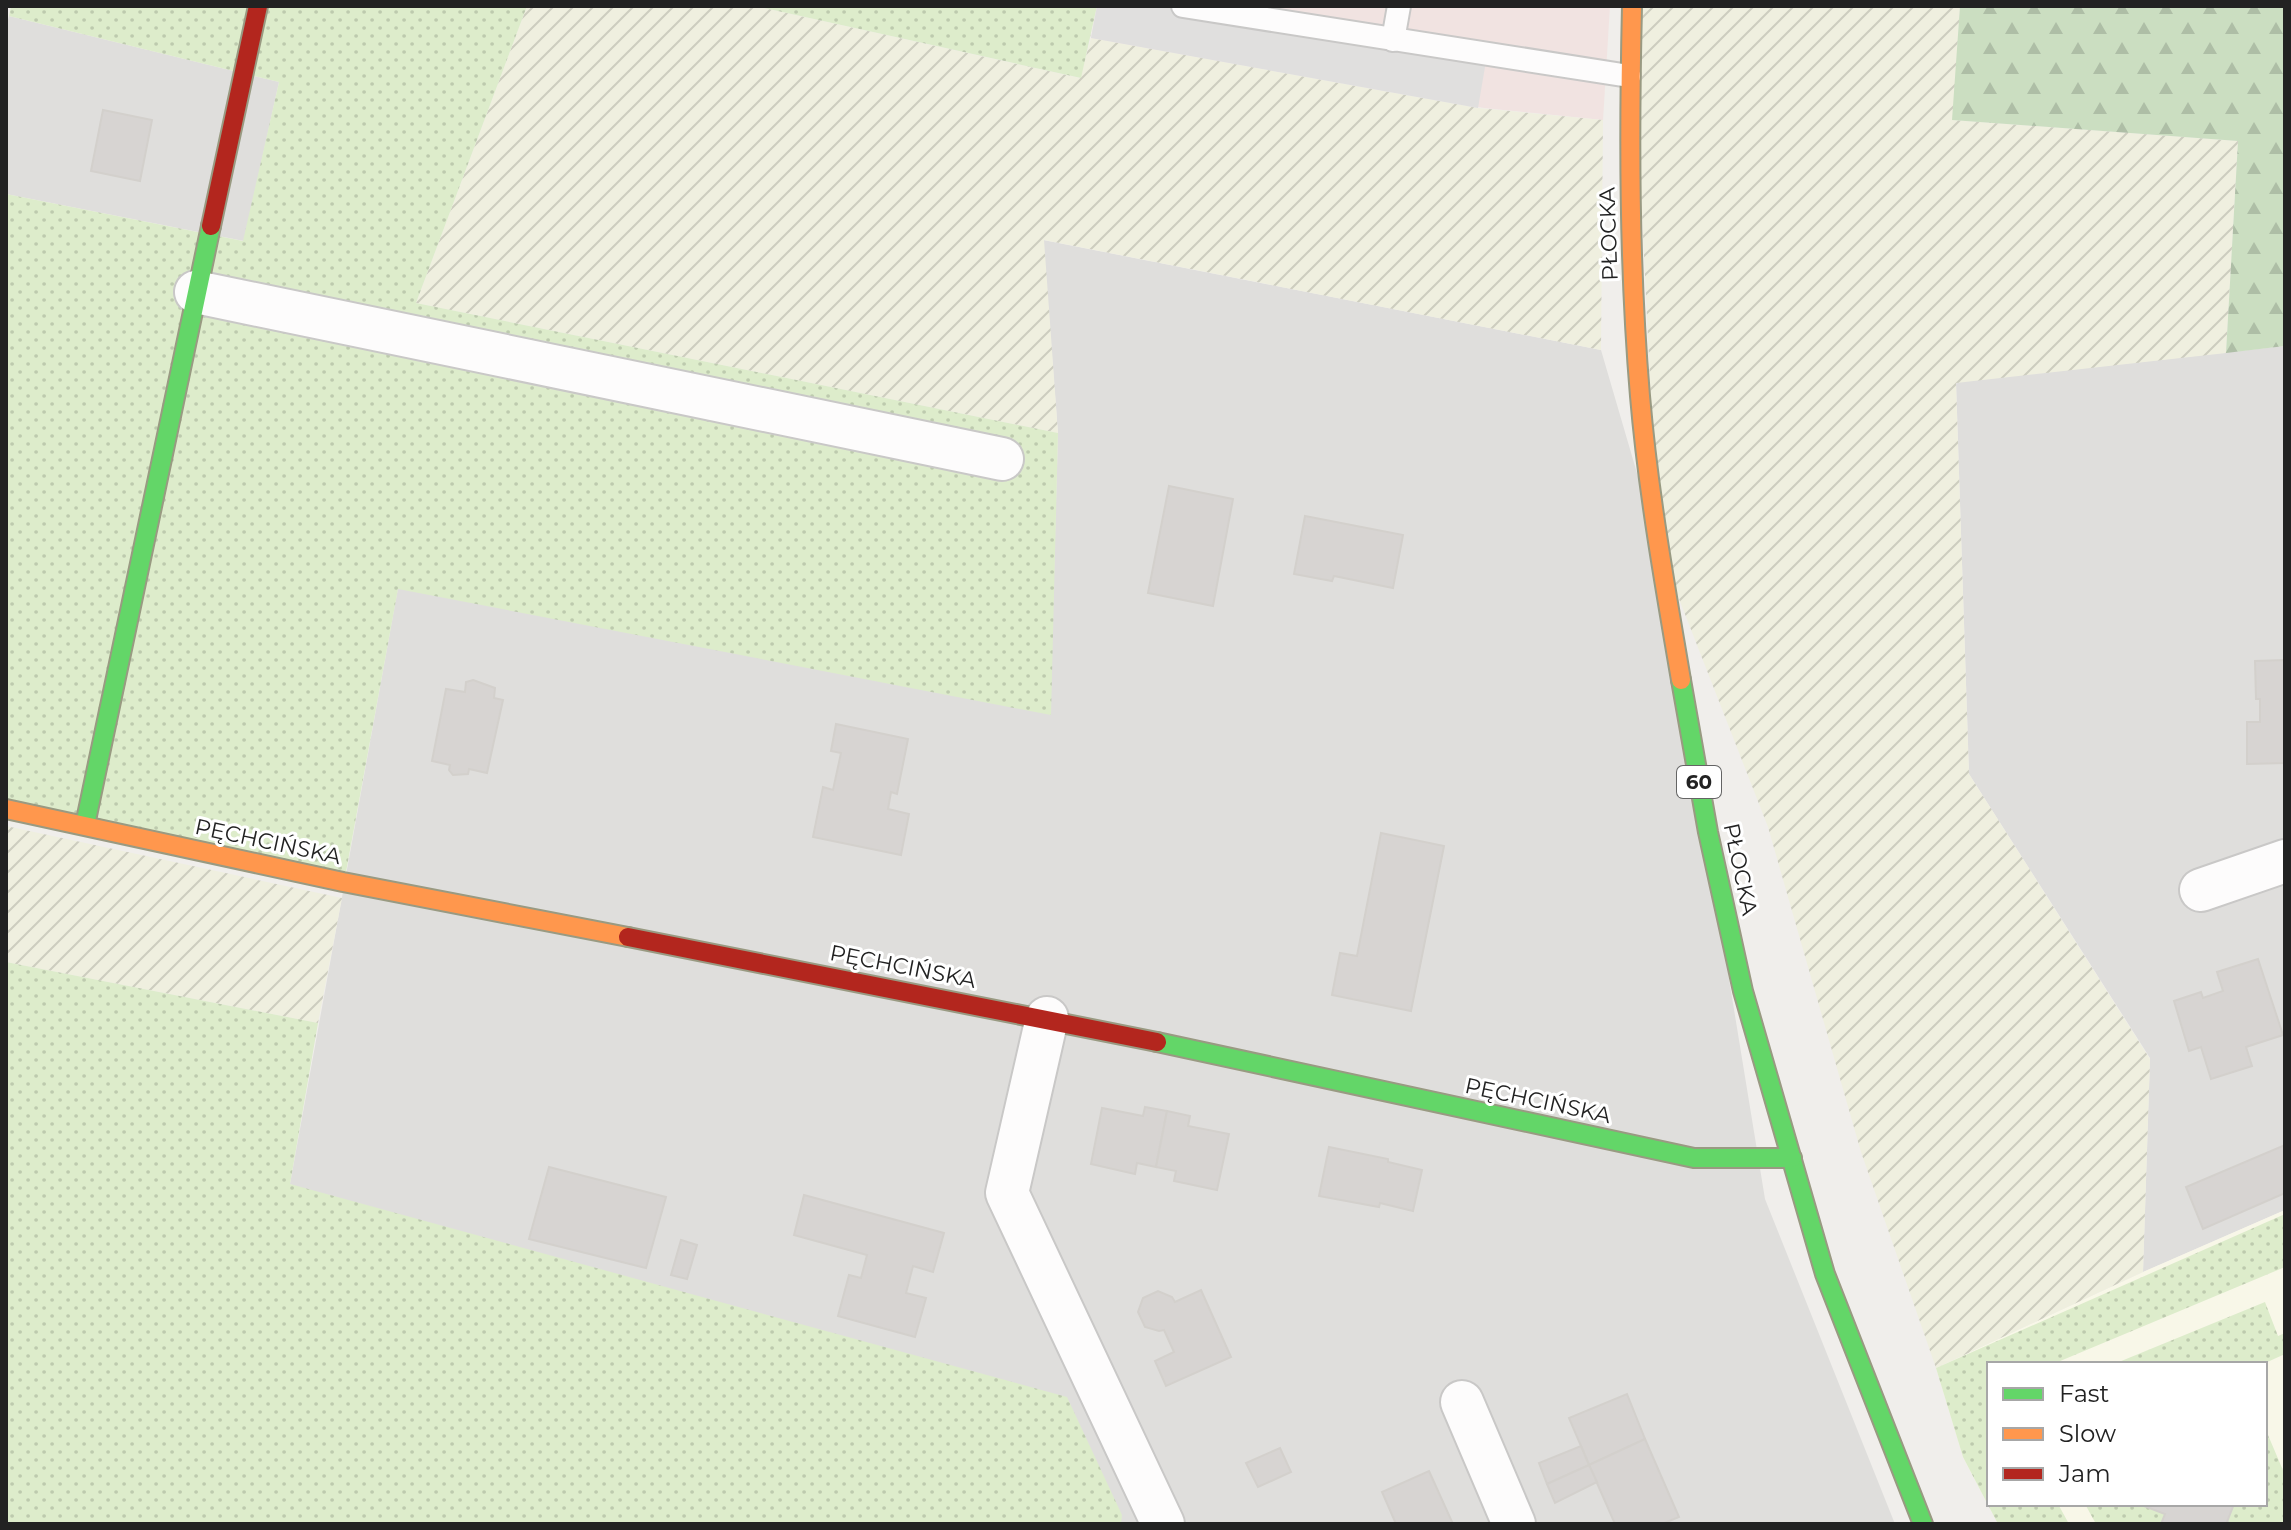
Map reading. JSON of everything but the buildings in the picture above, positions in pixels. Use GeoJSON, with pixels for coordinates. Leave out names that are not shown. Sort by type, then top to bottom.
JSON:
{"type":"FeatureCollection","features":[{"type":"Feature","properties":{"kind":"street"},"geometry":{"type":"LineString","coordinates":[[85,825],[258,6]]}},
{"type":"Feature","properties":{"kind":"street","name":"PŁOCKA"},"geometry":{"type":"LineString","coordinates":[[1632,6],[1629,76],[1632,260],[1640,398],[1658,545],[1708,832],[1743,991],[1825,1274],[1923,1524]]}},
{"type":"Feature","properties":{"kind":"street"},"geometry":{"type":"LineString","coordinates":[[196,292],[1002,459]]}},
{"type":"Feature","properties":{"kind":"street","name":"PĘCHCIŃSKA"},"geometry":{"type":"LineString","coordinates":[[6,809],[343,882],[1047,1018],[1694,1158],[1792,1158]]}},
{"type":"Feature","properties":{"kind":"street"},"geometry":{"type":"LineString","coordinates":[[2201,890],[2285,861]]}},
{"type":"Feature","properties":{"kind":"street"},"geometry":{"type":"LineString","coordinates":[[1047,1018],[1007,1193],[1163,1524]]}},
{"type":"Feature","properties":{"kind":"street"},"geometry":{"type":"LineString","coordinates":[[1462,1402],[1514,1524]]}},
{"type":"Feature","properties":{"kind":"lane"},"geometry":{"type":"LineString","coordinates":[[1183,6],[1629,76]]}},
{"type":"Feature","properties":{"kind":"lane"},"geometry":{"type":"LineString","coordinates":[[1393,40],[1399,6]]}},
{"type":"Feature","properties":{"kind":"shaded area"},"geometry":{"type":"Polygon","coordinates":[[[1097,6],[1610,6],[1603,120],[1484,108],[1091,38],[1097,6]]]}},
{"type":"Feature","properties":{"kind":"shaded area"},"geometry":{"type":"Polygon","coordinates":[[[1097,6],[1183,6],[1487,55],[1478,108],[1091,38],[1097,6]]]}},
{"type":"Feature","properties":{"kind":"shaded area"},"geometry":{"type":"Polygon","coordinates":[[[9,16],[279,82],[244,241],[6,194],[6,27],[9,16]]]}},
{"type":"Feature","properties":{"kind":"shaded area"},"geometry":{"type":"Polygon","coordinates":[[[1043,240],[1601,350],[1658,545],[1765,1199],[1895,1524],[1121,1524],[1121,1515],[290,1184],[398,588],[1050,714],[1058,433],[1043,240]]]}},
{"type":"Feature","properties":{"kind":"shaded area"},"geometry":{"type":"Polygon","coordinates":[[[2285,346],[2285,1210],[2143,1272],[2150,1058],[1969,774],[1956,382],[2285,346]]]}},
{"type":"Feature","properties":{"kind":"shaded area"},"geometry":{"type":"Polygon","coordinates":[[[2285,1210],[2285,1524],[1998,1524],[1989,1506],[2267,1506],[2267,1362],[1987,1362],[1987,1503],[1963,1457],[1936,1368],[2285,1210]]]}},
{"type":"Feature","properties":{"kind":"green space"},"geometry":{"type":"Polygon","coordinates":[[[11,6],[527,6],[416,303],[1058,433],[1051,715],[398,589],[346,872],[6,807],[6,194],[243,241],[279,82],[9,16],[11,6]]]}},
{"type":"Feature","properties":{"kind":"green space"},"geometry":{"type":"Polygon","coordinates":[[[527,6],[755,6],[1080,78],[1091,38],[1478,108],[1603,120],[1601,350],[1044,240],[1058,433],[416,303],[527,6]]]}},
{"type":"Feature","properties":{"kind":"green space"},"geometry":{"type":"Polygon","coordinates":[[[755,6],[1097,6],[1081,78],[755,6]]]}},
{"type":"Feature","properties":{"kind":"green space"},"geometry":{"type":"Polygon","coordinates":[[[1632,6],[1960,6],[1953,120],[2238,141],[2226,353],[1956,383],[1969,774],[2150,1059],[2143,1272],[1936,1368],[1861,1152],[1768,827],[1658,545],[1632,6]]]}},
{"type":"Feature","properties":{"kind":"green space"},"geometry":{"type":"Polygon","coordinates":[[[1960,6],[2285,6],[2285,346],[2226,353],[2238,141],[1952,120],[1960,6]]]}},
{"type":"Feature","properties":{"kind":"green space"},"geometry":{"type":"Polygon","coordinates":[[[6,826],[342,898],[318,1023],[6,962],[6,826]]]}},
{"type":"Feature","properties":{"kind":"green space"},"geometry":{"type":"Polygon","coordinates":[[[6,962],[318,1023],[290,1184],[1067,1397],[1122,1515],[1121,1524],[6,1524],[6,962]]]}},
{"type":"Feature","properties":{"kind":"green space"},"geometry":{"type":"Polygon","coordinates":[[[2285,1214],[2285,1267],[2058,1362],[1987,1362],[1987,1503],[1963,1457],[1936,1368],[2285,1214]]]}},
{"type":"Feature","properties":{"kind":"green space"},"geometry":{"type":"Polygon","coordinates":[[[2265,1302],[2278,1336],[2285,1333],[2285,1354],[2267,1362],[2119,1362],[2265,1302]]]}},
{"type":"Feature","properties":{"kind":"green space"},"geometry":{"type":"Polygon","coordinates":[[[2267,1433],[2285,1475],[2285,1524],[2227,1522],[2233,1506],[2267,1506],[2267,1433]]]}},
{"type":"Feature","properties":{"kind":"green space"},"geometry":{"type":"Polygon","coordinates":[[[1989,1506],[2059,1506],[2069,1524],[1998,1524],[1989,1506]]]}},
{"type":"Feature","properties":{"kind":"green space"},"geometry":{"type":"Polygon","coordinates":[[[2086,1506],[2144,1506],[2165,1514],[2161,1524],[2096,1524],[2086,1506]]]}},
{"type":"Feature","properties":{"kind":"traffic: fast"},"geometry":{"type":"LineString","coordinates":[[85,825],[211,226]]}},
{"type":"Feature","properties":{"kind":"traffic: fast"},"geometry":{"type":"LineString","coordinates":[[1681,680],[1708,832],[1743,991],[1825,1274],[1923,1524]]}},
{"type":"Feature","properties":{"kind":"traffic: fast"},"geometry":{"type":"LineString","coordinates":[[1157,1042],[1694,1158],[1792,1158]]}},
{"type":"Feature","properties":{"kind":"traffic: slow"},"geometry":{"type":"LineString","coordinates":[[1632,6],[1631,201],[1636,347],[1652,503],[1681,680]]}},
{"type":"Feature","properties":{"kind":"traffic: slow"},"geometry":{"type":"LineString","coordinates":[[6,809],[343,882],[628,937]]}},
{"type":"Feature","properties":{"kind":"traffic: jam"},"geometry":{"type":"LineString","coordinates":[[211,226],[258,6]]}},
{"type":"Feature","properties":{"kind":"traffic: jam"},"geometry":{"type":"LineString","coordinates":[[628,937],[1157,1042]]}}]}
